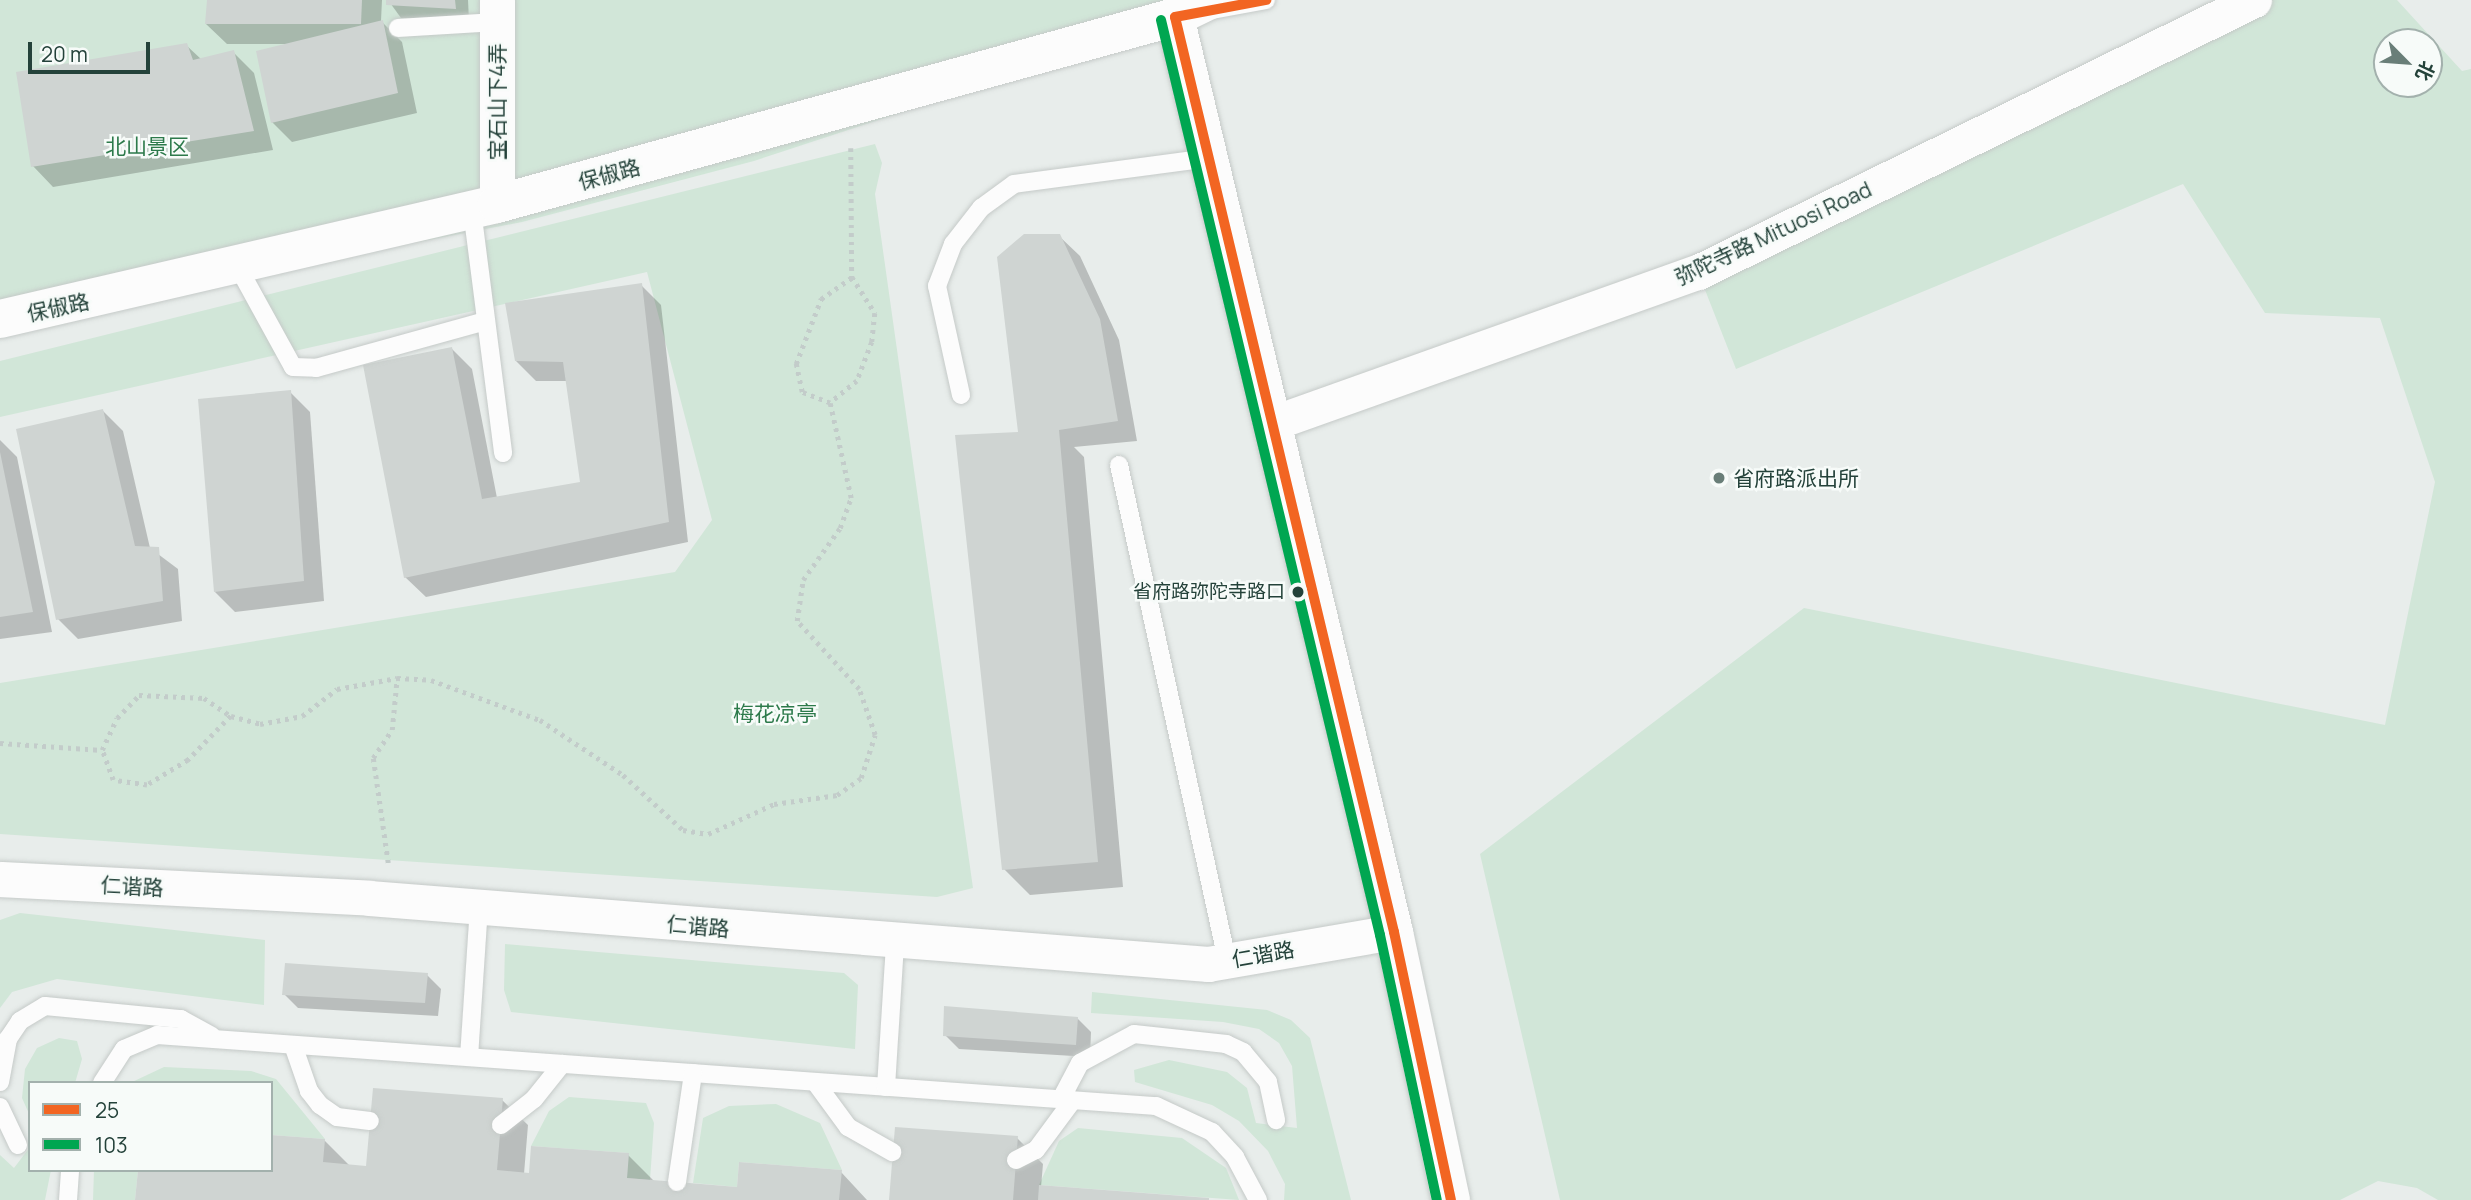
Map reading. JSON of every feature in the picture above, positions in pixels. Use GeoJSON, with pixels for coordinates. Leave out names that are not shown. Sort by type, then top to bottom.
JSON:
{"type":"FeatureCollection","features":[{"type":"Feature","properties":{"kind":"main road","name":"保俶路"},"geometry":{"type":"LineString","coordinates":[[0,319],[238,267],[485,207],[1175,17],[1210,0]]}},
{"type":"Feature","properties":{"kind":"main road"},"geometry":{"type":"LineString","coordinates":[[1175,17],[1394,932],[1451,1200]]}},
{"type":"Feature","properties":{"kind":"street","name":"弥陀寺路 Mituosi Road"},"geometry":{"type":"LineString","coordinates":[[1273,423],[1698,272],[2254,0]]}},
{"type":"Feature","properties":{"kind":"street","name":"宝石山下4弄"},"geometry":{"type":"LineString","coordinates":[[485,207],[497,11]]}},
{"type":"Feature","properties":{"kind":"street","name":"仁谐路"},"geometry":{"type":"LineString","coordinates":[[0,879],[393,900],[1091,958],[1227,960],[1394,932]]}},
{"type":"Feature","properties":{"kind":"lane"},"geometry":{"type":"LineString","coordinates":[[1175,17],[1266,0]]}},
{"type":"Feature","properties":{"kind":"lane"},"geometry":{"type":"LineString","coordinates":[[398,28],[497,11]]}},
{"type":"Feature","properties":{"kind":"lane"},"geometry":{"type":"LineString","coordinates":[[961,396],[937,286],[953,244],[981,208],[1014,184],[1209,158]]}},
{"type":"Feature","properties":{"kind":"lane"},"geometry":{"type":"LineString","coordinates":[[485,207],[486,321],[503,453]]}},
{"type":"Feature","properties":{"kind":"lane"},"geometry":{"type":"LineString","coordinates":[[238,267],[293,367],[316,368],[486,321]]}},
{"type":"Feature","properties":{"kind":"lane"},"geometry":{"type":"LineString","coordinates":[[1119,465],[1227,960]]}},
{"type":"Feature","properties":{"kind":"lane"},"geometry":{"type":"LineString","coordinates":[[468,1057],[479,908]]}},
{"type":"Feature","properties":{"kind":"lane"},"geometry":{"type":"LineString","coordinates":[[886,1087],[895,942]]}},
{"type":"Feature","properties":{"kind":"lane"},"geometry":{"type":"LineString","coordinates":[[0,1082],[8,1039],[20,1021],[46,1006],[181,1018],[218,1040]]}},
{"type":"Feature","properties":{"kind":"lane"},"geometry":{"type":"LineString","coordinates":[[1016,1160],[1037,1150],[1067,1100],[1080,1063],[1134,1034],[1226,1044],[1243,1052],[1268,1082],[1276,1120]]}},
{"type":"Feature","properties":{"kind":"lane"},"geometry":{"type":"LineString","coordinates":[[103,1081],[124,1049],[157,1035],[1156,1106],[1212,1132],[1236,1157],[1258,1200]]}},
{"type":"Feature","properties":{"kind":"lane"},"geometry":{"type":"LineString","coordinates":[[293,1045],[309,1091],[320,1105],[337,1117],[370,1121]]}},
{"type":"Feature","properties":{"kind":"lane"},"geometry":{"type":"LineString","coordinates":[[501,1125],[534,1099],[562,1064]]}},
{"type":"Feature","properties":{"kind":"lane"},"geometry":{"type":"LineString","coordinates":[[677,1182],[693,1073]]}},
{"type":"Feature","properties":{"kind":"lane"},"geometry":{"type":"LineString","coordinates":[[815,1082],[848,1128],[892,1152]]}},
{"type":"Feature","properties":{"kind":"lane"},"geometry":{"type":"LineString","coordinates":[[0,1107],[18,1145]]}},
{"type":"Feature","properties":{"kind":"lane"},"geometry":{"type":"LineString","coordinates":[[68,1200],[70,1172]]}},
{"type":"Feature","properties":{"kind":"path"},"geometry":{"type":"LineString","coordinates":[[830,402],[857,382],[872,342],[875,313],[852,277],[855,201],[847,109]]}},
{"type":"Feature","properties":{"kind":"path"},"geometry":{"type":"LineString","coordinates":[[830,402],[802,392],[796,364],[821,299],[852,277]]}},
{"type":"Feature","properties":{"kind":"path"},"geometry":{"type":"LineString","coordinates":[[231,716],[188,760],[147,785],[113,780],[102,750],[117,718],[139,695],[204,698],[231,716],[260,724],[302,716],[337,689],[397,678],[432,680],[540,720],[624,775],[683,830],[708,834],[774,804],[837,795],[861,778],[875,735],[859,689],[797,621],[803,580],[840,528],[851,498],[830,402]]}},
{"type":"Feature","properties":{"kind":"path"},"geometry":{"type":"LineString","coordinates":[[393,900],[373,758],[391,730],[397,678]]}},
{"type":"Feature","properties":{"kind":"path"},"geometry":{"type":"LineString","coordinates":[[0,743],[102,750]]}},
{"type":"Feature","properties":{"kind":"green space","name":"北山景区"},"geometry":{"type":"Polygon","coordinates":[[[0,0],[1244,0],[754,161],[522,222],[0,323],[0,0]]]}},
{"type":"Feature","properties":{"kind":"green space"},"geometry":{"type":"Polygon","coordinates":[[[2254,0],[2397,0],[2423,28],[2373,28],[2373,98],[2443,98],[2443,50],[2462,71],[2471,69],[2471,1200],[2438,1200],[2417,1188],[2378,1181],[2340,1200],[1560,1200],[1480,854],[1804,608],[2385,725],[2435,482],[2380,318],[2265,313],[2183,184],[1736,369],[1698,272],[2254,0]]]}},
{"type":"Feature","properties":{"kind":"green space","name":"梅花凉亭"},"geometry":{"type":"Polygon","coordinates":[[[875,144],[882,163],[875,194],[973,888],[937,897],[0,834],[0,683],[675,572],[712,520],[647,272],[0,417],[0,361],[875,144]]]}},
{"type":"Feature","properties":{"kind":"green space"},"geometry":{"type":"Polygon","coordinates":[[[20,913],[265,940],[264,1005],[57,979],[12,992],[0,1008],[0,920],[20,913]]]}},
{"type":"Feature","properties":{"kind":"green space"},"geometry":{"type":"Polygon","coordinates":[[[505,944],[844,973],[858,985],[855,1049],[511,1012],[504,990],[505,944]]]}},
{"type":"Feature","properties":{"kind":"green space"},"geometry":{"type":"Polygon","coordinates":[[[1092,992],[1267,1010],[1291,1020],[1310,1038],[1351,1200],[1284,1200],[1285,1184],[1268,1151],[1239,1121],[1212,1105],[1135,1082],[1134,1070],[1169,1060],[1227,1072],[1247,1088],[1256,1123],[1297,1128],[1292,1066],[1279,1043],[1259,1029],[1223,1022],[1091,1013],[1092,992]]]}},
{"type":"Feature","properties":{"kind":"green space"},"geometry":{"type":"Polygon","coordinates":[[[59,1038],[77,1041],[82,1059],[76,1081],[28,1081],[28,1112],[22,1098],[25,1069],[37,1048],[59,1038]]]}},
{"type":"Feature","properties":{"kind":"green space"},"geometry":{"type":"Polygon","coordinates":[[[164,1067],[251,1071],[276,1079],[325,1139],[273,1135],[273,1081],[134,1081],[164,1067]]]}},
{"type":"Feature","properties":{"kind":"green space"},"geometry":{"type":"Polygon","coordinates":[[[569,1097],[646,1103],[654,1123],[650,1180],[627,1178],[628,1153],[531,1146],[549,1111],[569,1097]]]}},
{"type":"Feature","properties":{"kind":"green space"},"geometry":{"type":"Polygon","coordinates":[[[776,1104],[820,1123],[842,1170],[739,1162],[737,1187],[693,1183],[703,1118],[729,1106],[776,1104]]]}},
{"type":"Feature","properties":{"kind":"green space"},"geometry":{"type":"Polygon","coordinates":[[[1078,1128],[1182,1138],[1226,1168],[1239,1200],[1039,1185],[1059,1141],[1078,1128]]]}},
{"type":"Feature","properties":{"kind":"green space"},"geometry":{"type":"Polygon","coordinates":[[[28,1150],[28,1172],[51,1172],[45,1200],[0,1200],[0,1155],[14,1168],[28,1150]]]}},
{"type":"Feature","properties":{"kind":"green space"},"geometry":{"type":"Polygon","coordinates":[[[94,1172],[138,1172],[135,1200],[93,1200],[94,1172]]]}},
{"type":"Feature","properties":{"kind":"building"},"geometry":{"type":"Polygon","coordinates":[[[207,0],[362,0],[361,24],[205,24],[207,0]]]}},
{"type":"Feature","properties":{"kind":"building"},"geometry":{"type":"Polygon","coordinates":[[[386,0],[455,0],[456,9],[386,5],[386,0]]]}},
{"type":"Feature","properties":{"kind":"building"},"geometry":{"type":"Polygon","coordinates":[[[383,20],[398,93],[271,123],[256,51],[383,20]]]}},
{"type":"Feature","properties":{"kind":"building"},"geometry":{"type":"Polygon","coordinates":[[[187,43],[193,60],[234,50],[254,131],[31,167],[16,72],[187,43]]]}},
{"type":"Feature","properties":{"kind":"building"},"geometry":{"type":"Polygon","coordinates":[[[1024,234],[1060,234],[1100,319],[1118,421],[1059,430],[1098,862],[1002,870],[955,435],[1018,432],[997,257],[1024,234]]]}},
{"type":"Feature","properties":{"kind":"building"},"geometry":{"type":"Polygon","coordinates":[[[642,283],[669,522],[404,578],[363,365],[452,347],[482,499],[580,482],[563,362],[515,361],[505,303],[642,283]]]}},
{"type":"Feature","properties":{"kind":"building"},"geometry":{"type":"Polygon","coordinates":[[[291,390],[304,581],[214,592],[198,399],[291,390]]]}},
{"type":"Feature","properties":{"kind":"building"},"geometry":{"type":"Polygon","coordinates":[[[103,409],[135,546],[159,547],[163,601],[56,620],[16,429],[103,409]]]}},
{"type":"Feature","properties":{"kind":"building"},"geometry":{"type":"Polygon","coordinates":[[[0,452],[33,612],[0,617],[0,452]]]}},
{"type":"Feature","properties":{"kind":"building"},"geometry":{"type":"Polygon","coordinates":[[[285,963],[428,973],[425,1003],[282,995],[285,963]]]}},
{"type":"Feature","properties":{"kind":"building"},"geometry":{"type":"Polygon","coordinates":[[[944,1006],[1078,1017],[1076,1045],[943,1036],[944,1006]]]}},
{"type":"Feature","properties":{"kind":"building"},"geometry":{"type":"Polygon","coordinates":[[[373,1088],[503,1098],[497,1170],[529,1173],[531,1146],[629,1153],[627,1178],[737,1187],[739,1162],[842,1170],[839,1200],[135,1200],[138,1172],[273,1172],[273,1135],[325,1139],[323,1162],[366,1166],[373,1088]]]}},
{"type":"Feature","properties":{"kind":"building"},"geometry":{"type":"Polygon","coordinates":[[[895,1127],[1018,1136],[1013,1200],[889,1200],[895,1127]]]}},
{"type":"Feature","properties":{"kind":"building"},"geometry":{"type":"Polygon","coordinates":[[[1039,1185],[1209,1198],[1209,1200],[1038,1200],[1039,1185]]]}},
{"type":"Feature","properties":{"kind":"transit line","name":"25"},"geometry":{"type":"LineString","coordinates":[[1175,17],[1266,0]]}},
{"type":"Feature","properties":{"kind":"transit line","name":"25"},"geometry":{"type":"LineString","coordinates":[[1175,17],[1394,932],[1451,1200]]}},
{"type":"Feature","properties":{"kind":"transit line","name":"103"},"geometry":{"type":"LineString","coordinates":[[1161,20],[1380,935],[1437,1200]]}},
{"type":"Feature","properties":{"kind":"place","name":"省府路派出所"},"geometry":{"type":"Point","coordinates":[1719,478]}},
{"type":"Feature","properties":{"kind":"place","name":"省府路弥陀寺路口"},"geometry":{"type":"Point","coordinates":[1298,592]}}]}
